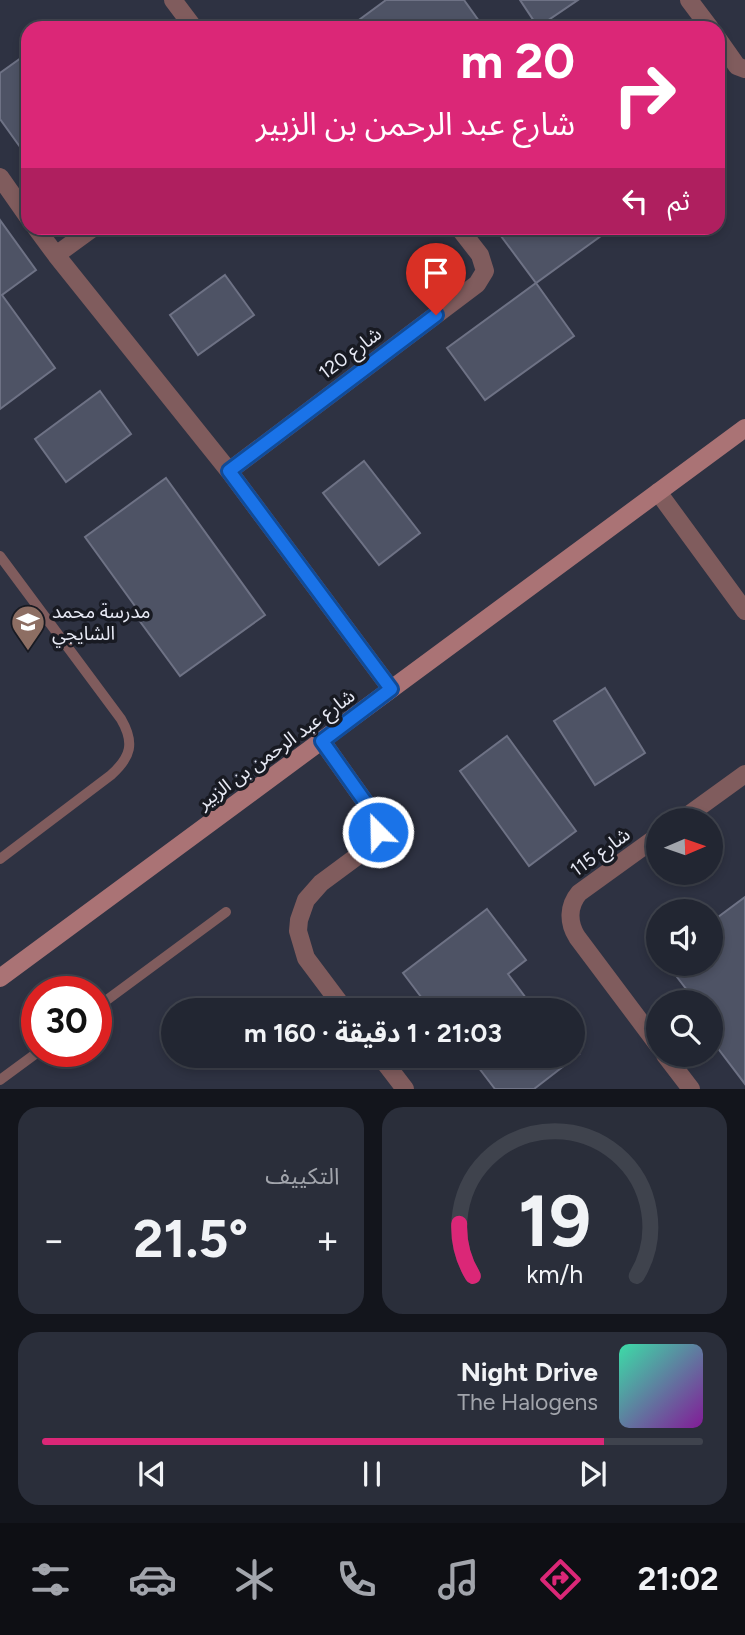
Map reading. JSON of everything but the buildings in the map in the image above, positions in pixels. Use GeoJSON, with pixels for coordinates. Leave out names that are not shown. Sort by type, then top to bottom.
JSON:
{"type":"FeatureCollection","features":[{"type":"Feature","properties":{"kind":"street"},"geometry":{"type":"LineString","coordinates":[[173,0],[189,21]]}},
{"type":"Feature","properties":{"kind":"street"},"geometry":{"type":"LineString","coordinates":[[689,0],[704,21]]}},
{"type":"Feature","properties":{"kind":"street"},"geometry":{"type":"LineString","coordinates":[[725,49],[737,66],[745,69]]}},
{"type":"Feature","properties":{"kind":"street"},"geometry":{"type":"LineString","coordinates":[[0,177],[21,207]]}},
{"type":"Feature","properties":{"kind":"street"},"geometry":{"type":"LineString","coordinates":[[41,235],[229,471],[391,689]]}},
{"type":"Feature","properties":{"kind":"street"},"geometry":{"type":"LineString","coordinates":[[56,255],[83,235]]}},
{"type":"Feature","properties":{"kind":"street","name":"شارع 120"},"geometry":{"type":"LineString","coordinates":[[229,471],[477,284],[485,271],[480,255],[464,235]]}},
{"type":"Feature","properties":{"kind":"street","name":"شارع عبد الرحمن بن الزبير"},"geometry":{"type":"LineString","coordinates":[[1,974],[745,428]]}},
{"type":"Feature","properties":{"kind":"street"},"geometry":{"type":"LineString","coordinates":[[658,492],[745,611]]}},
{"type":"Feature","properties":{"kind":"street"},"geometry":{"type":"LineString","coordinates":[[322,741],[373,813],[378,832],[371,846],[321,883],[306,900],[299,920],[298,932],[306,958],[336,998]]}},
{"type":"Feature","properties":{"kind":"street"},"geometry":{"type":"LineString","coordinates":[[698,808],[745,774]]}},
{"type":"Feature","properties":{"kind":"street","name":"شارع 115"},"geometry":{"type":"LineString","coordinates":[[646,845],[579,893],[573,901],[570,914],[574,931],[646,1029]]}},
{"type":"Feature","properties":{"kind":"street"},"geometry":{"type":"LineString","coordinates":[[675,1067],[691,1089]]}},
{"type":"Feature","properties":{"kind":"street"},"geometry":{"type":"LineString","coordinates":[[389,1068],[405,1089]]}},
{"type":"Feature","properties":{"kind":"lane"},"geometry":{"type":"LineString","coordinates":[[0,556],[121,719],[129,741],[129,755],[123,765],[0,859]]}},
{"type":"Feature","properties":{"kind":"lane"},"geometry":{"type":"LineString","coordinates":[[112,996],[226,912]]}},
{"type":"Feature","properties":{"kind":"lane"},"geometry":{"type":"LineString","coordinates":[[0,1080],[21,1065]]}},
{"type":"Feature","properties":{"kind":"place","name":"مدرسة محمد الشايجي"},"geometry":{"type":"Point","coordinates":[28,652]}},
{"type":"Feature","properties":{"kind":"route"},"geometry":{"type":"LineString","coordinates":[[378,832],[373,813],[366,801],[322,741],[391,689],[229,471],[436,315]]}}]}
